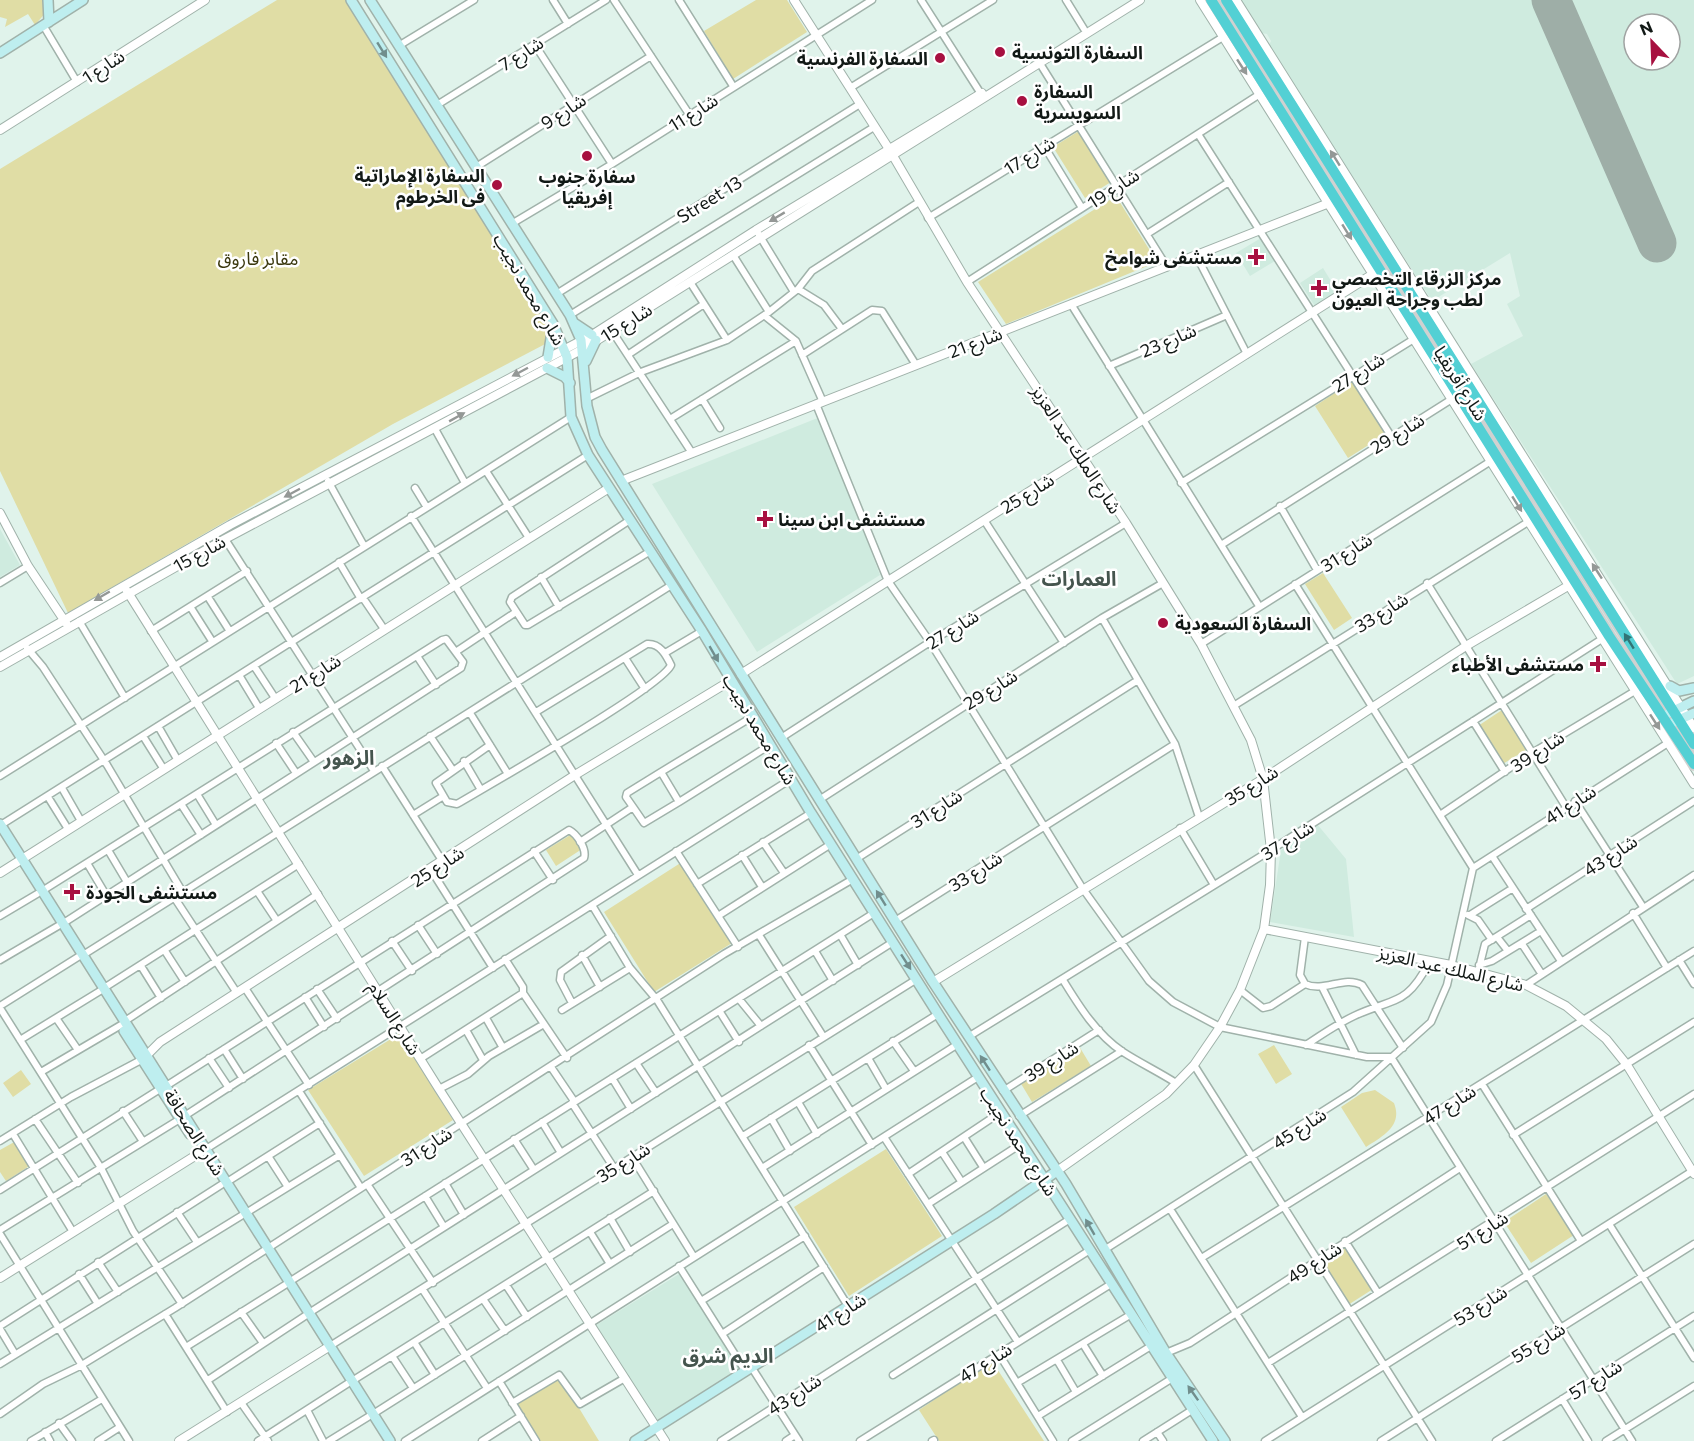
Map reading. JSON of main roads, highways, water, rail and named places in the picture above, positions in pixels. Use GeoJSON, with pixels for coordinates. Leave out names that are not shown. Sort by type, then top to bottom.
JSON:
{"type":"FeatureCollection","features":[{"type":"Feature","properties":{"kind":"highway","name":"شارع أفريقيا"},"geometry":{"type":"LineString","coordinates":[[1211,0],[1285,125],[1513,480],[1609,636],[1678,715],[1694,764]]}},
{"type":"Feature","properties":{"kind":"highway","name":"شارع أفريقيا"},"geometry":{"type":"LineString","coordinates":[[1226,0],[1537,497],[1678,715],[1694,744]]}},
{"type":"Feature","properties":{"kind":"highway"},"geometry":{"type":"LineString","coordinates":[[1494,466],[1513,480]]}},
{"type":"Feature","properties":{"kind":"highway"},"geometry":{"type":"LineString","coordinates":[[1537,497],[1552,502]]}},
{"type":"Feature","properties":{"kind":"main road"},"geometry":{"type":"LineString","coordinates":[[46,24],[48,0]]}},
{"type":"Feature","properties":{"kind":"main road"},"geometry":{"type":"LineString","coordinates":[[0,52],[83,0]]}},
{"type":"Feature","properties":{"kind":"main road","name":"شارع محمد نجيب"},"geometry":{"type":"LineString","coordinates":[[351,0],[553,324],[566,352],[571,386],[571,417],[588,455],[670,586],[702,632],[811,813],[938,1014],[1213,1441]]}},
{"type":"Feature","properties":{"kind":"main road","name":"شارع محمد نجيب"},"geometry":{"type":"LineString","coordinates":[[370,0],[558,293],[571,318],[582,344],[586,399],[594,437],[933,982],[1057,1171],[1166,1353],[1225,1441]]}},
{"type":"Feature","properties":{"kind":"main road"},"geometry":{"type":"LineString","coordinates":[[416,101],[425,104],[429,93]]}},
{"type":"Feature","properties":{"kind":"main road"},"geometry":{"type":"LineString","coordinates":[[434,130],[433,117],[446,120]]}},
{"type":"Feature","properties":{"kind":"main road"},"geometry":{"type":"LineString","coordinates":[[571,318],[578,328],[594,337],[587,355],[584,375]]}},
{"type":"Feature","properties":{"kind":"main road"},"geometry":{"type":"LineString","coordinates":[[549,357],[553,324]]}},
{"type":"Feature","properties":{"kind":"main road"},"geometry":{"type":"LineString","coordinates":[[548,368],[565,377],[571,386]]}},
{"type":"Feature","properties":{"kind":"main road"},"geometry":{"type":"LineString","coordinates":[[1670,686],[1679,691],[1694,688]]}},
{"type":"Feature","properties":{"kind":"main road"},"geometry":{"type":"LineString","coordinates":[[1678,715],[1694,701]]}},
{"type":"Feature","properties":{"kind":"main road","name":"شارع الصحافة"},"geometry":{"type":"LineString","coordinates":[[0,828],[349,1383],[390,1441]]}},
{"type":"Feature","properties":{"kind":"main road","name":"شارع 41"},"geometry":{"type":"LineString","coordinates":[[634,1441],[952,1241],[1057,1171]]}},
{"type":"Feature","properties":{"kind":"main road","name":"شارع الصحافة"},"geometry":{"type":"LineString","coordinates":[[370,1415],[383,1441]]}},
{"type":"Feature","properties":{"kind":"place","name":"السفارة التونسية"},"geometry":{"type":"Point","coordinates":[1000,52]}},
{"type":"Feature","properties":{"kind":"place","name":"السفارة الفرنسية"},"geometry":{"type":"Point","coordinates":[940,58]}},
{"type":"Feature","properties":{"kind":"place","name":"السفارة السويسرية"},"geometry":{"type":"Point","coordinates":[1022,101]}},
{"type":"Feature","properties":{"kind":"place","name":"سفارة جنوب إفريقيا"},"geometry":{"type":"Point","coordinates":[587,156]}},
{"type":"Feature","properties":{"kind":"place","name":"السفارة الإماراتية فى الخرطوم"},"geometry":{"type":"Point","coordinates":[497,185]}},
{"type":"Feature","properties":{"kind":"place","name":"مستشفى شوامخ"},"geometry":{"type":"Point","coordinates":[1256,257]}},
{"type":"Feature","properties":{"kind":"place","name":"مركز الزرقاء التخصصي لطب وجراحة العيون"},"geometry":{"type":"Point","coordinates":[1319,288]}},
{"type":"Feature","properties":{"kind":"place","name":"مستشفى ابن سينا"},"geometry":{"type":"Point","coordinates":[765,519]}},
{"type":"Feature","properties":{"kind":"place","name":"السفارة السعودية"},"geometry":{"type":"Point","coordinates":[1163,623]}},
{"type":"Feature","properties":{"kind":"place","name":"مستشفی الأطباء"},"geometry":{"type":"Point","coordinates":[1598,664]}},
{"type":"Feature","properties":{"kind":"place","name":"مستشفى الجودة"},"geometry":{"type":"Point","coordinates":[72,892]}},
{"type":"Feature","properties":{"kind":"district","name":"العمارات"},"geometry":{"type":"Point","coordinates":[1079,578]}},
{"type":"Feature","properties":{"kind":"district","name":"الزهور"},"geometry":{"type":"Point","coordinates":[349,757]}},
{"type":"Feature","properties":{"kind":"district","name":"الديم شرق"},"geometry":{"type":"Point","coordinates":[728,1355]}},
{"type":"Feature","properties":{"kind":"park label","name":"مقابر فاروق"},"geometry":{"type":"Point","coordinates":[258,258]}}]}
